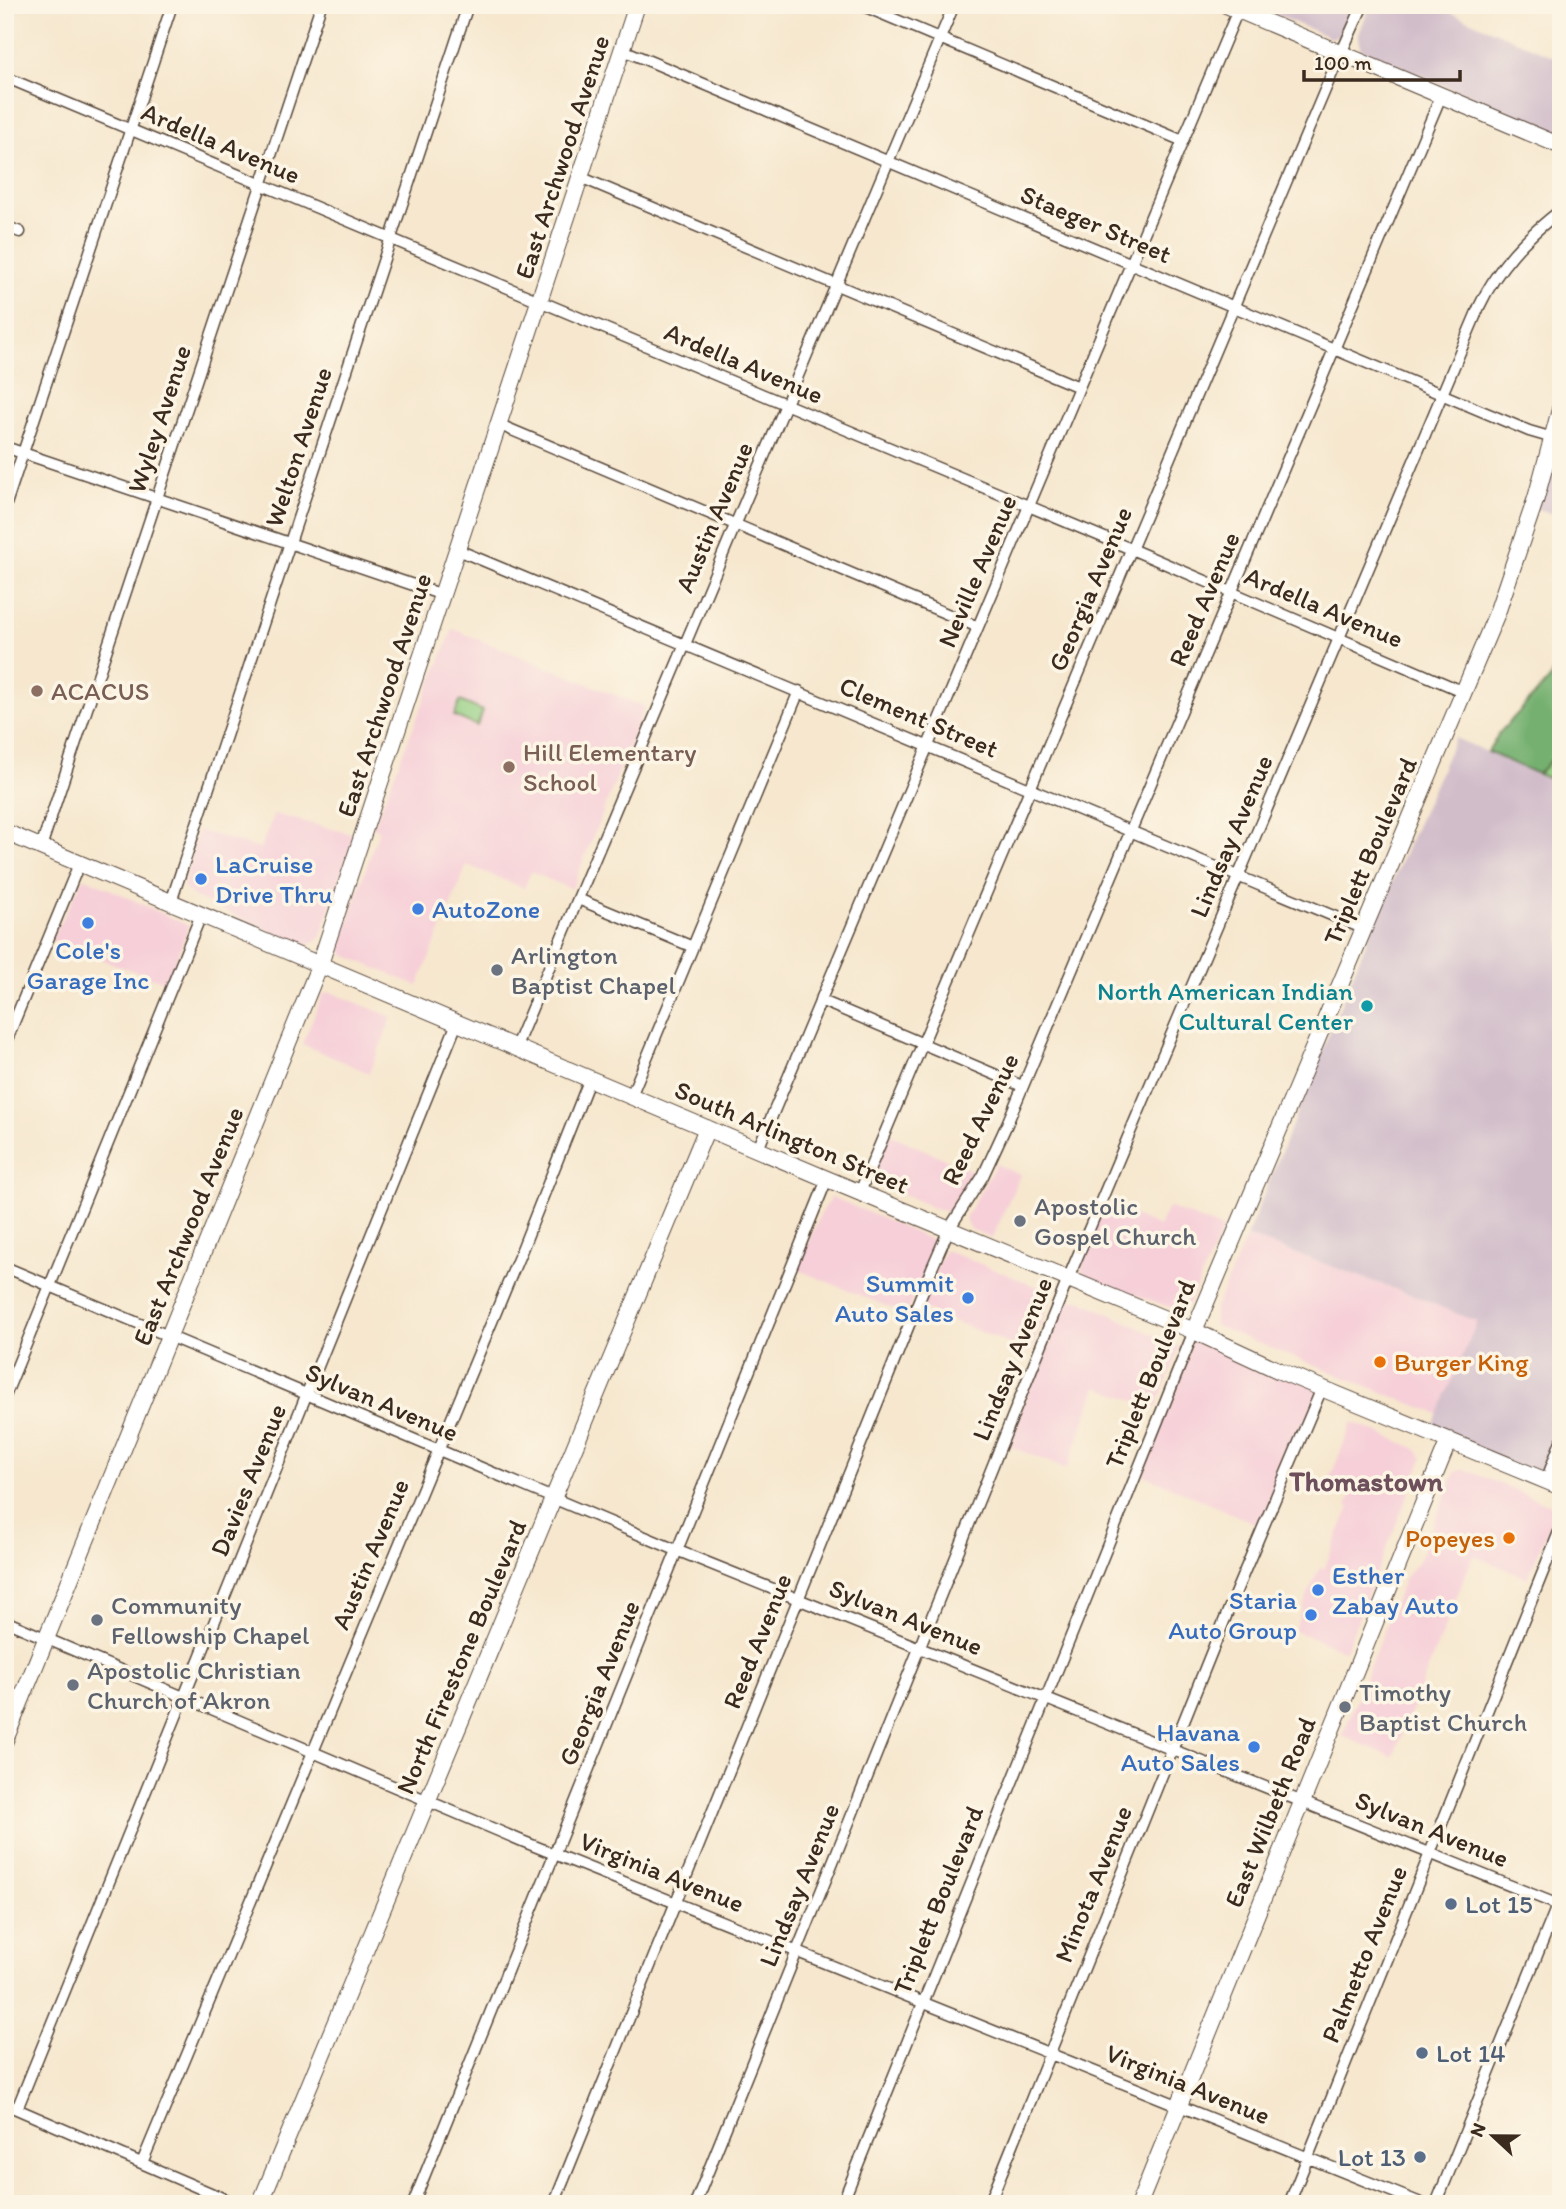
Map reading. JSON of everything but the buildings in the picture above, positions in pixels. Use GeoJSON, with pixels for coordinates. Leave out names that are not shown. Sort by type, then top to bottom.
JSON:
{"type":"FeatureCollection","features":[{"type":"Feature","properties":{"kind":"main road","name":"East Archwood Avenue"},"geometry":{"type":"LineString","coordinates":[[5,1740],[320,964],[637,5]]}},
{"type":"Feature","properties":{"kind":"main road"},"geometry":{"type":"LineString","coordinates":[[1232,8],[1561,146]]}},
{"type":"Feature","properties":{"kind":"main road","name":"Triplett Boulevard"},"geometry":{"type":"LineString","coordinates":[[1194,1331],[1362,928],[1464,692],[1517,560],[1561,406]]}},
{"type":"Feature","properties":{"kind":"main road","name":"South Arlington Street"},"geometry":{"type":"LineString","coordinates":[[5,832],[1554,1484]]}},
{"type":"Feature","properties":{"kind":"main road","name":"North Firestone Boulevard"},"geometry":{"type":"LineString","coordinates":[[260,2204],[706,1128]]}},
{"type":"Feature","properties":{"kind":"main road","name":"East Wilbeth Road"},"geometry":{"type":"LineString","coordinates":[[1139,2204],[1449,1440]]}},
{"type":"Feature","properties":{"kind":"street"},"geometry":{"type":"LineString","coordinates":[[5,507],[172,5]]}},
{"type":"Feature","properties":{"kind":"street","name":"Wyley Avenue"},"geometry":{"type":"LineString","coordinates":[[41,847],[321,5]]}},
{"type":"Feature","properties":{"kind":"street","name":"Welton Avenue"},"geometry":{"type":"LineString","coordinates":[[171,902],[468,5]]}},
{"type":"Feature","properties":{"kind":"street"},"geometry":{"type":"LineString","coordinates":[[861,5],[1183,141]]}},
{"type":"Feature","properties":{"kind":"street","name":"Austin Avenue"},"geometry":{"type":"LineString","coordinates":[[516,1046],[954,5]]}},
{"type":"Feature","properties":{"kind":"street","name":"Georgia Avenue"},"geometry":{"type":"LineString","coordinates":[[860,1192],[1340,53],[1363,5]]}},
{"type":"Feature","properties":{"kind":"street","name":"Neville Avenue"},"geometry":{"type":"LineString","coordinates":[[758,1149],[1183,141],[1232,8]]}},
{"type":"Feature","properties":{"kind":"street","name":"Staeger Street"},"geometry":{"type":"LineString","coordinates":[[623,50],[1529,431],[1553,438]]}},
{"type":"Feature","properties":{"kind":"street","name":"Ardella Avenue"},"geometry":{"type":"LineString","coordinates":[[5,77],[1464,692]]}},
{"type":"Feature","properties":{"kind":"street","name":"Reed Avenue"},"geometry":{"type":"LineString","coordinates":[[554,2204],[949,1228],[991,1161],[1441,96]]}},
{"type":"Feature","properties":{"kind":"street"},"geometry":{"type":"LineString","coordinates":[[580,177],[1079,387]]}},
{"type":"Feature","properties":{"kind":"street","name":"Lindsay Avenue"},"geometry":{"type":"LineString","coordinates":[[695,2204],[1068,1279],[1441,394],[1497,271],[1520,245],[1561,210]]}},
{"type":"Feature","properties":{"kind":"street"},"geometry":{"type":"LineString","coordinates":[[5,226],[20,232]]}},
{"type":"Feature","properties":{"kind":"street"},"geometry":{"type":"LineString","coordinates":[[499,425],[978,627]]}},
{"type":"Feature","properties":{"kind":"street"},"geometry":{"type":"LineString","coordinates":[[5,447],[443,595]]}},
{"type":"Feature","properties":{"kind":"street","name":"Clement Street"},"geometry":{"type":"LineString","coordinates":[[458,550],[1362,928]]}},
{"type":"Feature","properties":{"kind":"street"},"geometry":{"type":"LineString","coordinates":[[631,1096],[799,691]]}},
{"type":"Feature","properties":{"kind":"street"},"geometry":{"type":"LineString","coordinates":[[5,1044],[79,864]]}},
{"type":"Feature","properties":{"kind":"street"},"geometry":{"type":"LineString","coordinates":[[578,899],[693,947]]}},
{"type":"Feature","properties":{"kind":"street"},"geometry":{"type":"LineString","coordinates":[[5,1395],[201,915]]}},
{"type":"Feature","properties":{"kind":"street"},"geometry":{"type":"LineString","coordinates":[[820,1000],[1022,1086]]}},
{"type":"Feature","properties":{"kind":"street","name":"Davies Avenue"},"geometry":{"type":"LineString","coordinates":[[17,2109],[457,1023]]}},
{"type":"Feature","properties":{"kind":"street","name":"Austin Avenue"},"geometry":{"type":"LineString","coordinates":[[142,2163],[590,1078]]}},
{"type":"Feature","properties":{"kind":"street","name":"Georgia Avenue"},"geometry":{"type":"LineString","coordinates":[[413,2204],[827,1179]]}},
{"type":"Feature","properties":{"kind":"street","name":"Sylvan Avenue"},"geometry":{"type":"LineString","coordinates":[[5,1267],[676,1550],[1429,1853],[1560,1902]]}},
{"type":"Feature","properties":{"kind":"street","name":"Triplett Boulevard"},"geometry":{"type":"LineString","coordinates":[[842,2204],[1194,1331]]}},
{"type":"Feature","properties":{"kind":"street","name":"Minota Avenue"},"geometry":{"type":"LineString","coordinates":[[989,2204],[1172,1749],[1322,1388]]}},
{"type":"Feature","properties":{"kind":"street"},"geometry":{"type":"LineString","coordinates":[[1554,1484],[1561,1441]]}},
{"type":"Feature","properties":{"kind":"street","name":"Palmetto Avenue"},"geometry":{"type":"LineString","coordinates":[[1289,2204],[1561,1527]]}},
{"type":"Feature","properties":{"kind":"street","name":"Virginia Avenue"},"geometry":{"type":"LineString","coordinates":[[5,1621],[427,1801],[1423,2204]]}},
{"type":"Feature","properties":{"kind":"street"},"geometry":{"type":"LineString","coordinates":[[1436,2204],[1560,1902]]}},
{"type":"Feature","properties":{"kind":"street"},"geometry":{"type":"LineString","coordinates":[[5,2104],[236,2204]]}},
{"type":"Feature","properties":{"kind":"shaded area"},"geometry":{"type":"Polygon","coordinates":[[[1253,5],[1356,5],[1341,36],[1331,38],[1253,5]]]}},
{"type":"Feature","properties":{"kind":"shaded area"},"geometry":{"type":"Polygon","coordinates":[[[1370,5],[1452,5],[1450,12],[1561,60],[1561,135],[1360,48],[1359,34],[1370,5]]]}},
{"type":"Feature","properties":{"kind":"shaded area"},"geometry":{"type":"Polygon","coordinates":[[[1551,443],[1561,446],[1561,516],[1533,508],[1551,443]]]}},
{"type":"Feature","properties":{"kind":"shaded area","name":"Hill Elementary School"},"geometry":{"type":"Polygon","coordinates":[[[453,629],[645,707],[572,889],[531,872],[524,888],[467,865],[418,986],[345,955],[340,945],[379,830],[373,827],[453,629]]]}},
{"type":"Feature","properties":{"kind":"shaded area"},"geometry":{"type":"Polygon","coordinates":[[[1455,738],[1561,784],[1561,1441],[1546,1481],[1430,1432],[1477,1322],[1417,1297],[1247,1236],[1374,923],[1455,738]]]}},
{"type":"Feature","properties":{"kind":"shaded area"},"geometry":{"type":"Polygon","coordinates":[[[274,814],[355,835],[320,938],[302,946],[194,897],[183,887],[198,830],[260,849],[274,814]]]}},
{"type":"Feature","properties":{"kind":"shaded area"},"geometry":{"type":"Polygon","coordinates":[[[84,877],[189,926],[167,983],[51,941],[84,877]]]}},
{"type":"Feature","properties":{"kind":"shaded area"},"geometry":{"type":"Polygon","coordinates":[[[330,992],[392,1017],[369,1073],[302,1044],[323,994],[330,992]]]}},
{"type":"Feature","properties":{"kind":"shaded area"},"geometry":{"type":"Polygon","coordinates":[[[889,1134],[979,1174],[954,1209],[938,1210],[877,1183],[873,1176],[889,1134]]]}},
{"type":"Feature","properties":{"kind":"shaded area"},"geometry":{"type":"Polygon","coordinates":[[[996,1164],[1020,1175],[992,1239],[969,1228],[965,1218],[996,1164]]]}},
{"type":"Feature","properties":{"kind":"shaded area"},"geometry":{"type":"Polygon","coordinates":[[[832,1197],[934,1241],[932,1254],[906,1314],[796,1269],[823,1209],[832,1197]]]}},
{"type":"Feature","properties":{"kind":"shaded area"},"geometry":{"type":"Polygon","coordinates":[[[1105,1203],[1159,1227],[1168,1207],[1223,1229],[1189,1304],[1184,1308],[1175,1309],[1090,1279],[1082,1273],[1081,1263],[1105,1203]]]}},
{"type":"Feature","properties":{"kind":"shaded area"},"geometry":{"type":"Polygon","coordinates":[[[1247,1236],[1417,1297],[1478,1322],[1438,1414],[1215,1326],[1214,1311],[1247,1236]]]}},
{"type":"Feature","properties":{"kind":"shaded area"},"geometry":{"type":"Polygon","coordinates":[[[945,1250],[1048,1291],[1051,1298],[1030,1352],[919,1307],[945,1250]]]}},
{"type":"Feature","properties":{"kind":"shaded area"},"geometry":{"type":"Polygon","coordinates":[[[1067,1300],[1080,1300],[1180,1347],[1156,1408],[1097,1387],[1067,1469],[1006,1445],[1067,1300]]]}},
{"type":"Feature","properties":{"kind":"shaded area"},"geometry":{"type":"Polygon","coordinates":[[[1194,1331],[1322,1388],[1263,1527],[1137,1472],[1194,1331]]]}},
{"type":"Feature","properties":{"kind":"shaded area"},"geometry":{"type":"Polygon","coordinates":[[[1352,1422],[1418,1450],[1423,1458],[1345,1651],[1294,1630],[1314,1579],[1320,1568],[1324,1569],[1350,1507],[1347,1506],[1351,1496],[1327,1486],[1352,1422]]]}},
{"type":"Feature","properties":{"kind":"shaded area"},"geometry":{"type":"Polygon","coordinates":[[[1464,1469],[1553,1506],[1555,1511],[1528,1578],[1473,1556],[1393,1757],[1342,1736],[1405,1577],[1418,1561],[1455,1472],[1464,1469]]]}},
{"type":"Feature","properties":{"kind":"green space"},"geometry":{"type":"Polygon","coordinates":[[[1561,657],[1561,753],[1555,755],[1538,774],[1488,752],[1499,733],[1548,681],[1561,657]]]}},
{"type":"Feature","properties":{"kind":"green space"},"geometry":{"type":"Polygon","coordinates":[[[460,701],[483,711],[477,726],[454,716],[460,701]]]}},
{"type":"Feature","properties":{"kind":"green space"},"geometry":{"type":"Polygon","coordinates":[[[1561,753],[1561,784],[1538,774],[1556,755],[1561,753]]]}},
{"type":"Feature","properties":{"kind":"place","name":"ACACUS"},"geometry":{"type":"Point","coordinates":[37,691]}},
{"type":"Feature","properties":{"kind":"place","name":"Hill Elementary School"},"geometry":{"type":"Point","coordinates":[509,767]}},
{"type":"Feature","properties":{"kind":"place","name":"LaCruise Drive Thru"},"geometry":{"type":"Point","coordinates":[201,879]}},
{"type":"Feature","properties":{"kind":"place","name":"AutoZone"},"geometry":{"type":"Point","coordinates":[418,909]}},
{"type":"Feature","properties":{"kind":"place","name":"Cole's Garage Inc"},"geometry":{"type":"Point","coordinates":[88,923]}},
{"type":"Feature","properties":{"kind":"place","name":"Arlington Baptist Chapel"},"geometry":{"type":"Point","coordinates":[497,970]}},
{"type":"Feature","properties":{"kind":"place","name":"North American Indian Cultural Center"},"geometry":{"type":"Point","coordinates":[1367,1006]}},
{"type":"Feature","properties":{"kind":"place","name":"Apostolic Gospel Church"},"geometry":{"type":"Point","coordinates":[1020,1221]}},
{"type":"Feature","properties":{"kind":"place","name":"Summit Auto Sales"},"geometry":{"type":"Point","coordinates":[968,1298]}},
{"type":"Feature","properties":{"kind":"place","name":"Burger King"},"geometry":{"type":"Point","coordinates":[1380,1362]}},
{"type":"Feature","properties":{"kind":"place","name":"Popeyes"},"geometry":{"type":"Point","coordinates":[1509,1538]}},
{"type":"Feature","properties":{"kind":"place","name":"Esther Zabay Auto"},"geometry":{"type":"Point","coordinates":[1318,1590]}},
{"type":"Feature","properties":{"kind":"place","name":"Staria Auto Group"},"geometry":{"type":"Point","coordinates":[1311,1615]}},
{"type":"Feature","properties":{"kind":"place","name":"Community Fellowship Chapel"},"geometry":{"type":"Point","coordinates":[97,1620]}},
{"type":"Feature","properties":{"kind":"place","name":"Apostolic Christian Church of Akron"},"geometry":{"type":"Point","coordinates":[73,1685]}},
{"type":"Feature","properties":{"kind":"place","name":"Timothy Baptist Church"},"geometry":{"type":"Point","coordinates":[1345,1707]}},
{"type":"Feature","properties":{"kind":"place","name":"Havana Auto Sales"},"geometry":{"type":"Point","coordinates":[1254,1747]}},
{"type":"Feature","properties":{"kind":"place","name":"Lot 15"},"geometry":{"type":"Point","coordinates":[1451,1904]}},
{"type":"Feature","properties":{"kind":"place","name":"Lot 14"},"geometry":{"type":"Point","coordinates":[1422,2053]}},
{"type":"Feature","properties":{"kind":"place","name":"Lot 13"},"geometry":{"type":"Point","coordinates":[1420,2157]}},
{"type":"Feature","properties":{"kind":"district","name":"Thomastown"},"geometry":{"type":"Point","coordinates":[1366,1481]}}]}
